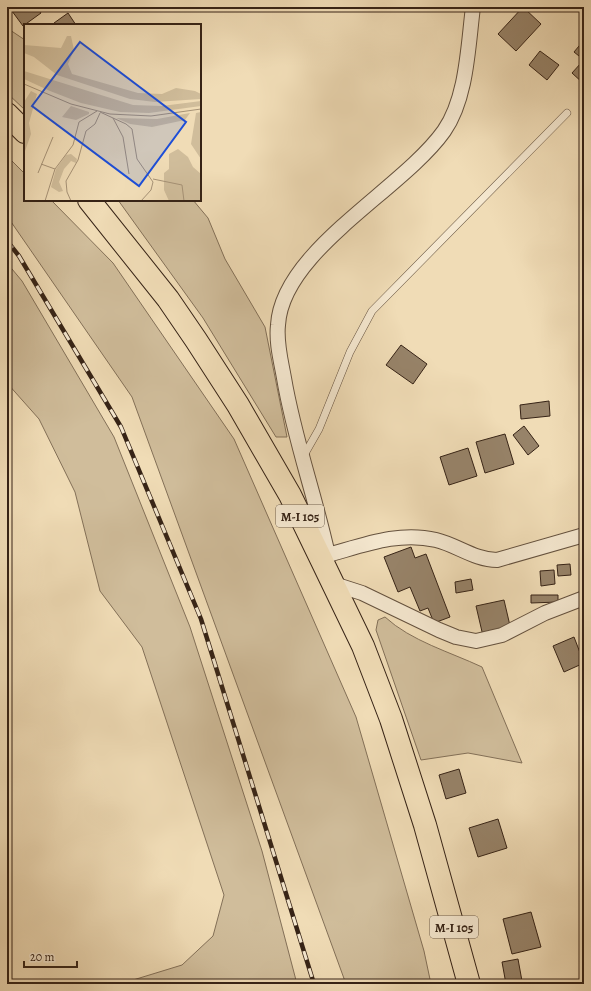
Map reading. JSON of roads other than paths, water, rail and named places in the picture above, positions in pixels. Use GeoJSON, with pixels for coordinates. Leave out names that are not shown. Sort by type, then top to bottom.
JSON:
{"type":"FeatureCollection","features":[{"type":"Feature","properties":{"kind":"main road"},"geometry":{"type":"LineString","coordinates":[[7,114],[24,131]]}},
{"type":"Feature","properties":{"kind":"main road","name":"M-I 105"},"geometry":{"type":"LineString","coordinates":[[89,201],[168,299],[196,340],[238,405],[325,558],[331,582],[363,646],[390,719],[427,833],[469,984]]}},
{"type":"Feature","properties":{"kind":"street"},"geometry":{"type":"LineString","coordinates":[[473,7],[466,65],[458,106],[444,131],[403,174],[321,248],[298,274],[282,303],[277,326],[290,413],[303,458],[325,558],[383,540],[420,536],[484,558],[498,560],[584,535]]}},
{"type":"Feature","properties":{"kind":"street"},"geometry":{"type":"LineString","coordinates":[[331,582],[362,593],[456,637],[476,641],[502,635],[545,613],[584,598]]}},
{"type":"Feature","properties":{"kind":"lane"},"geometry":{"type":"LineString","coordinates":[[303,458],[319,429],[350,352],[372,311],[567,113]]}},
{"type":"Feature","properties":{"kind":"railway"},"geometry":{"type":"LineString","coordinates":[[7,241],[19,256],[121,427],[201,619],[314,984]]}}]}
